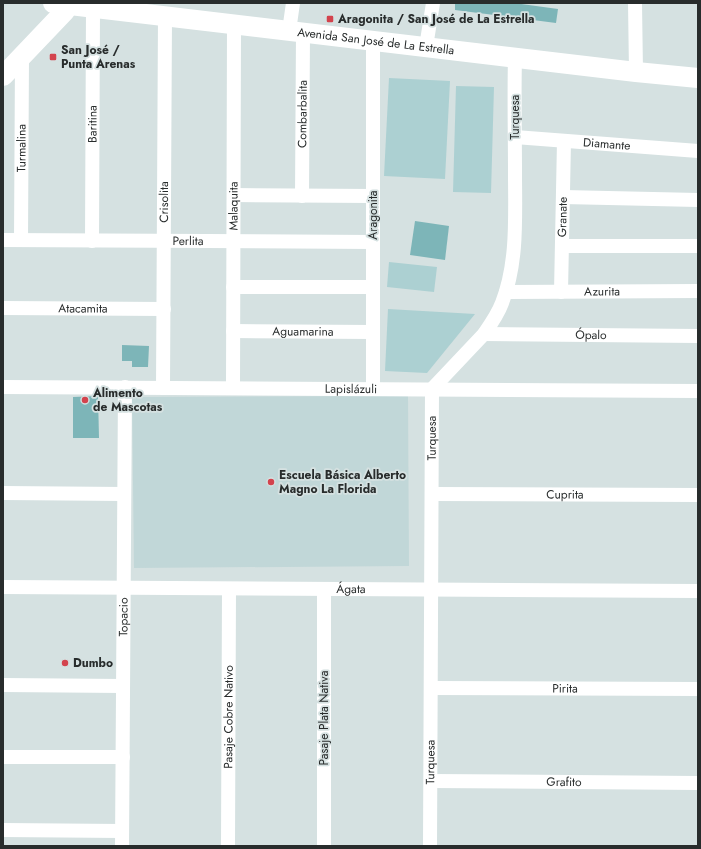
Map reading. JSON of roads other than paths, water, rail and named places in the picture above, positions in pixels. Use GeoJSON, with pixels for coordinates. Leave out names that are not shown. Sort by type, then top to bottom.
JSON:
{"type":"FeatureCollection","features":[{"type":"Feature","properties":{"kind":"main road","name":"Avenida San José de La Estrella"},"geometry":{"type":"LineString","coordinates":[[64,4],[93,8],[156,11],[234,24],[636,72],[698,78]]}},
{"type":"Feature","properties":{"kind":"main road"},"geometry":{"type":"LineString","coordinates":[[3,76],[65,11],[64,4]]}},
{"type":"Feature","properties":{"kind":"street","name":"Combarbalita"},"geometry":{"type":"LineString","coordinates":[[293,3],[296,31],[302,196]]}},
{"type":"Feature","properties":{"kind":"street"},"geometry":{"type":"LineString","coordinates":[[426,47],[433,3]]}},
{"type":"Feature","properties":{"kind":"street"},"geometry":{"type":"LineString","coordinates":[[635,3],[636,72]]}},
{"type":"Feature","properties":{"kind":"street","name":"Baritina"},"geometry":{"type":"LineString","coordinates":[[92,241],[93,8]]}},
{"type":"Feature","properties":{"kind":"street","name":"Crisolita"},"geometry":{"type":"LineString","coordinates":[[156,11],[164,241],[163,388]]}},
{"type":"Feature","properties":{"kind":"street","name":"Malaquita"},"geometry":{"type":"LineString","coordinates":[[233,388],[234,24]]}},
{"type":"Feature","properties":{"kind":"street","name":"Aragonita"},"geometry":{"type":"LineString","coordinates":[[373,41],[373,389]]}},
{"type":"Feature","properties":{"kind":"street","name":"Turmalina"},"geometry":{"type":"LineString","coordinates":[[21,240],[22,56]]}},
{"type":"Feature","properties":{"kind":"street","name":"Turquesa"},"geometry":{"type":"LineString","coordinates":[[430,846],[432,389],[484,334],[497,313],[506,292],[509,280],[513,254],[515,213],[515,57]]}},
{"type":"Feature","properties":{"kind":"street","name":"Diamante"},"geometry":{"type":"LineString","coordinates":[[515,137],[698,151]]}},
{"type":"Feature","properties":{"kind":"street","name":"Granate"},"geometry":{"type":"LineString","coordinates":[[561,292],[564,141]]}},
{"type":"Feature","properties":{"kind":"street"},"geometry":{"type":"LineString","coordinates":[[234,195],[373,196]]}},
{"type":"Feature","properties":{"kind":"street"},"geometry":{"type":"LineString","coordinates":[[563,197],[698,200]]}},
{"type":"Feature","properties":{"kind":"street","name":"Perlita"},"geometry":{"type":"LineString","coordinates":[[3,240],[373,242]]}},
{"type":"Feature","properties":{"kind":"street"},"geometry":{"type":"LineString","coordinates":[[562,246],[698,246]]}},
{"type":"Feature","properties":{"kind":"street"},"geometry":{"type":"LineString","coordinates":[[233,287],[373,287]]}},
{"type":"Feature","properties":{"kind":"street","name":"Azurita"},"geometry":{"type":"LineString","coordinates":[[506,292],[698,291]]}},
{"type":"Feature","properties":{"kind":"street","name":"Atacamita"},"geometry":{"type":"LineString","coordinates":[[3,308],[164,309]]}},
{"type":"Feature","properties":{"kind":"street","name":"Aguamarina"},"geometry":{"type":"LineString","coordinates":[[233,331],[373,332]]}},
{"type":"Feature","properties":{"kind":"street","name":"Ópalo"},"geometry":{"type":"LineString","coordinates":[[484,334],[698,336]]}},
{"type":"Feature","properties":{"kind":"street","name":"Lapislázuli"},"geometry":{"type":"LineString","coordinates":[[3,387],[698,391]]}},
{"type":"Feature","properties":{"kind":"street","name":"Topacio"},"geometry":{"type":"LineString","coordinates":[[122,846],[125,387]]}},
{"type":"Feature","properties":{"kind":"street"},"geometry":{"type":"LineString","coordinates":[[3,493],[124,494]]}},
{"type":"Feature","properties":{"kind":"street","name":"Cuprita"},"geometry":{"type":"LineString","coordinates":[[432,494],[698,495]]}},
{"type":"Feature","properties":{"kind":"street","name":"Ágata"},"geometry":{"type":"LineString","coordinates":[[3,587],[698,591]]}},
{"type":"Feature","properties":{"kind":"street","name":"Pasaje Cobre Nativo"},"geometry":{"type":"LineString","coordinates":[[228,846],[229,588]]}},
{"type":"Feature","properties":{"kind":"street","name":"Pasaje Plata Nativa"},"geometry":{"type":"LineString","coordinates":[[324,589],[324,846]]}},
{"type":"Feature","properties":{"kind":"street"},"geometry":{"type":"LineString","coordinates":[[3,685],[123,686]]}},
{"type":"Feature","properties":{"kind":"street","name":"Pirita"},"geometry":{"type":"LineString","coordinates":[[431,688],[698,689]]}},
{"type":"Feature","properties":{"kind":"street"},"geometry":{"type":"LineString","coordinates":[[3,757],[123,757]]}},
{"type":"Feature","properties":{"kind":"street","name":"Grafito"},"geometry":{"type":"LineString","coordinates":[[431,781],[698,783]]}},
{"type":"Feature","properties":{"kind":"street"},"geometry":{"type":"LineString","coordinates":[[3,830],[122,831]]}},
{"type":"Feature","properties":{"kind":"place","name":"Aragonita / San José de La Estrella"},"geometry":{"type":"Point","coordinates":[330,19]}},
{"type":"Feature","properties":{"kind":"place","name":"San José / Punta Arenas"},"geometry":{"type":"Point","coordinates":[53,57]}},
{"type":"Feature","properties":{"kind":"place","name":"Alimento de Mascotas"},"geometry":{"type":"Point","coordinates":[85,400]}},
{"type":"Feature","properties":{"kind":"place","name":"Escuela Básica Alberto Magno La Florida"},"geometry":{"type":"Point","coordinates":[271,482]}},
{"type":"Feature","properties":{"kind":"place","name":"Dumbo"},"geometry":{"type":"Point","coordinates":[65,663]}}]}
